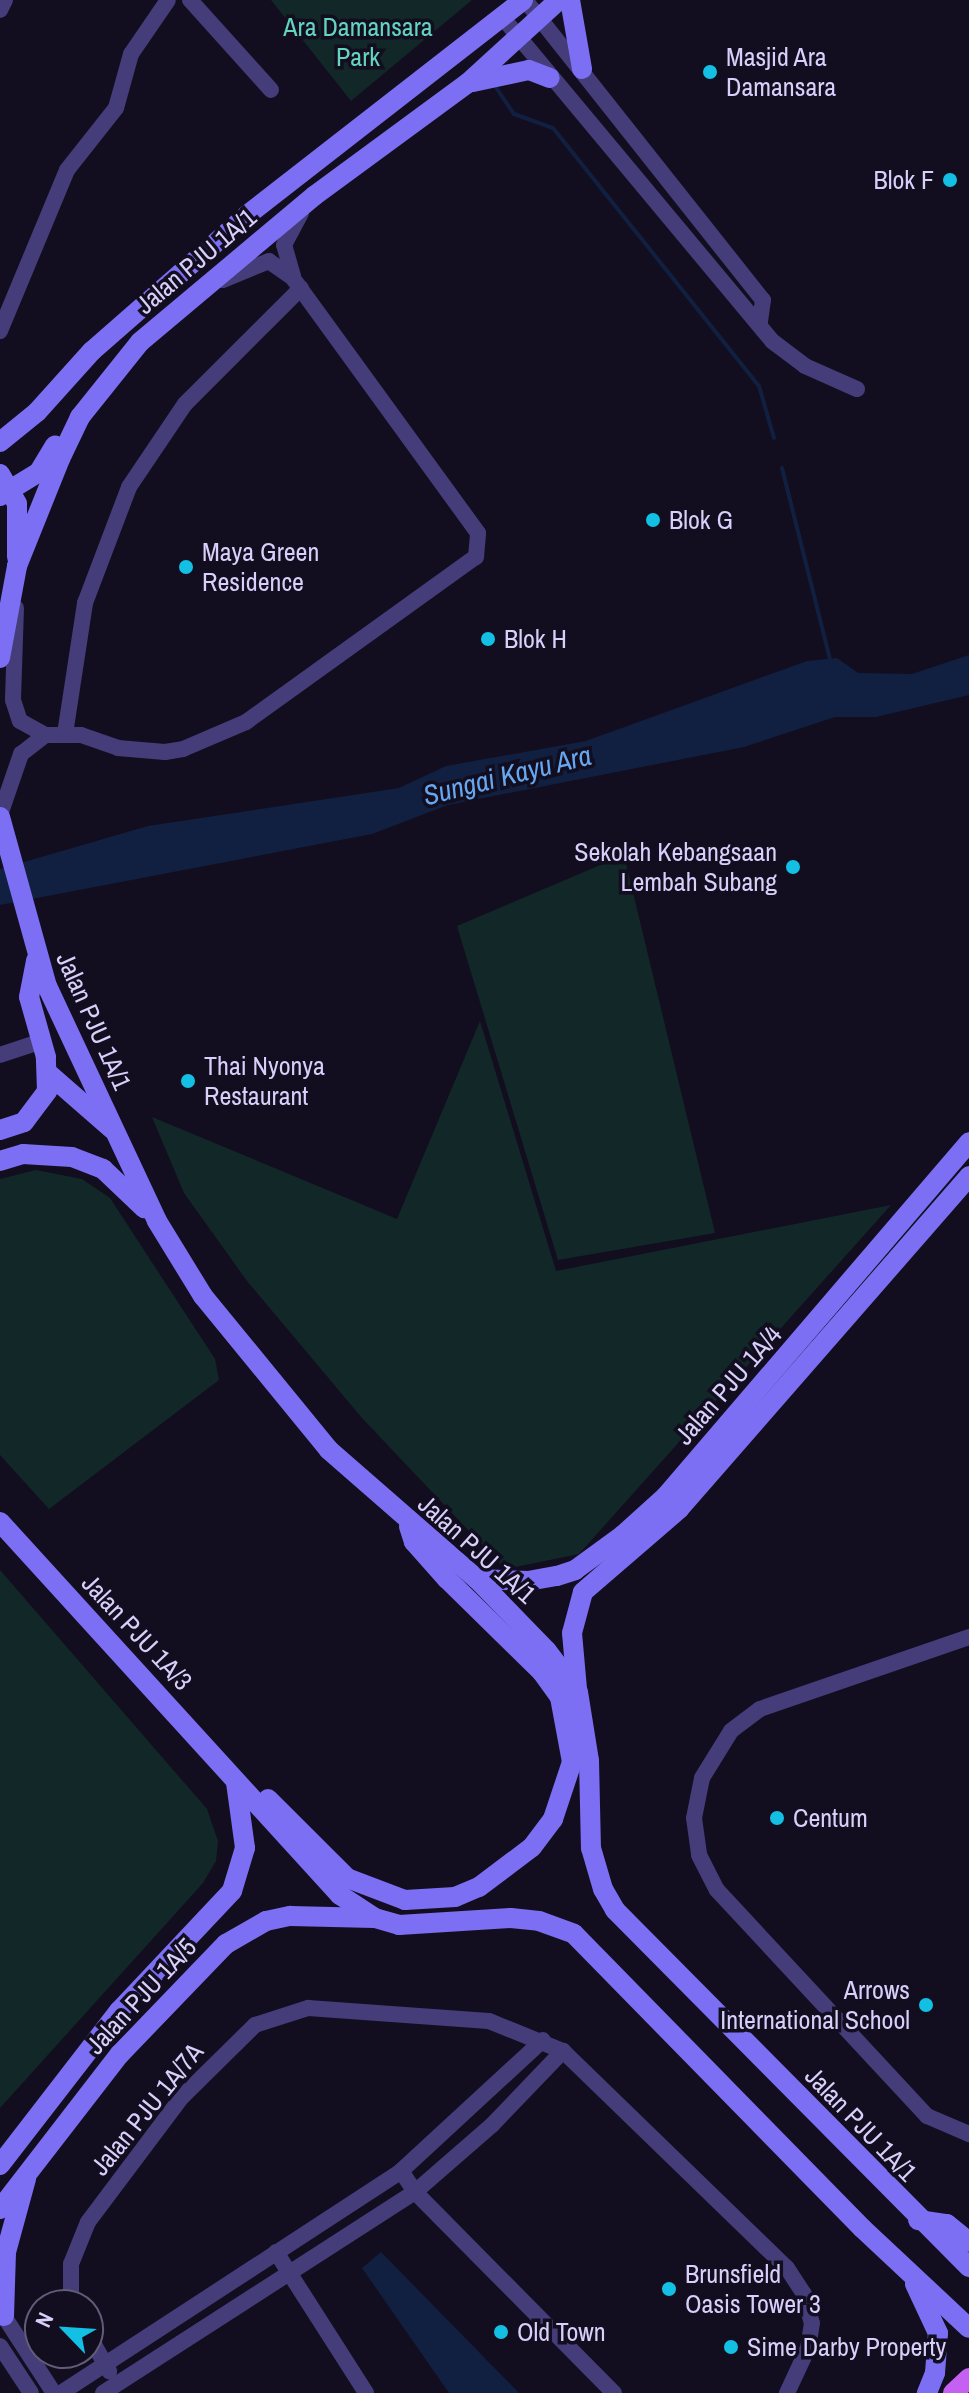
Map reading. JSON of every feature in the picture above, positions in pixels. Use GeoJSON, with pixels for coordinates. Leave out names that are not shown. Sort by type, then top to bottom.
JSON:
{"type":"FeatureCollection","features":[{"type":"Feature","properties":{"kind":"main road","name":"Jalan PJU 1A/1"},"geometry":{"type":"LineString","coordinates":[[0,442],[37,412],[92,351],[246,216],[524,0]]}},
{"type":"Feature","properties":{"kind":"main road","name":"Jalan PJU 1A/1"},"geometry":{"type":"LineString","coordinates":[[0,658],[17,566],[80,417],[140,342],[314,196],[468,83],[521,39],[559,0]]}},
{"type":"Feature","properties":{"kind":"main road"},"geometry":{"type":"LineString","coordinates":[[570,0],[582,69]]}},
{"type":"Feature","properties":{"kind":"main road"},"geometry":{"type":"LineString","coordinates":[[468,83],[529,70],[550,78]]}},
{"type":"Feature","properties":{"kind":"main road"},"geometry":{"type":"LineString","coordinates":[[7,494],[39,472],[82,395],[140,342]]}},
{"type":"Feature","properties":{"kind":"main road"},"geometry":{"type":"LineString","coordinates":[[0,474],[7,494],[17,566]]}},
{"type":"Feature","properties":{"kind":"main road","name":"Jalan PJU 1A/1"},"geometry":{"type":"LineString","coordinates":[[0,816],[35,957],[157,1221],[203,1296],[258,1368],[329,1450],[477,1579],[547,1651],[578,1692],[589,1761],[591,1848],[603,1889],[615,1910],[918,2220],[969,2267]]}},
{"type":"Feature","properties":{"kind":"main road"},"geometry":{"type":"LineString","coordinates":[[0,1130],[24,1122],[40,1107],[49,1074],[29,997],[35,957]]}},
{"type":"Feature","properties":{"kind":"main road"},"geometry":{"type":"LineString","coordinates":[[49,1074],[116,1132]]}},
{"type":"Feature","properties":{"kind":"main road","name":"Jalan PJU 1A/4"},"geometry":{"type":"LineString","coordinates":[[578,1692],[572,1633],[578,1602],[969,1142]]}},
{"type":"Feature","properties":{"kind":"main road"},"geometry":{"type":"LineString","coordinates":[[0,1161],[47,1152],[103,1169],[157,1221]]}},
{"type":"Feature","properties":{"kind":"main road","name":"Jalan PJU 1A/4"},"geometry":{"type":"LineString","coordinates":[[477,1579],[557,1576],[575,1570],[630,1541],[679,1509],[969,1176]]}},
{"type":"Feature","properties":{"kind":"main road"},"geometry":{"type":"LineString","coordinates":[[218,1758],[235,1766],[347,1878],[385,1895],[405,1900],[455,1897],[479,1887],[532,1847],[553,1819],[569,1776],[569,1730],[560,1697],[542,1672],[414,1542],[406,1519]]}},
{"type":"Feature","properties":{"kind":"main road","name":"Jalan PJU 1A/3"},"geometry":{"type":"LineString","coordinates":[[0,1522],[236,1778]]}},
{"type":"Feature","properties":{"kind":"main road"},"geometry":{"type":"LineString","coordinates":[[236,1778],[316,1874],[375,1918],[416,1927],[511,1918],[539,1921],[574,1934],[909,2272],[969,2328]]}},
{"type":"Feature","properties":{"kind":"main road","name":"Jalan PJU 1A/5"},"geometry":{"type":"LineString","coordinates":[[0,2165],[119,2011],[232,1891],[245,1848],[236,1778]]}},
{"type":"Feature","properties":{"kind":"main road","name":"Jalan PJU 1A/5"},"geometry":{"type":"LineString","coordinates":[[0,2209],[120,2054],[205,1962],[234,1937],[290,1916],[375,1918]]}},
{"type":"Feature","properties":{"kind":"main road"},"geometry":{"type":"LineString","coordinates":[[0,2144],[20,2136]]}},
{"type":"Feature","properties":{"kind":"main road"},"geometry":{"type":"LineString","coordinates":[[2,2313],[6,2252],[29,2168]]}},
{"type":"Feature","properties":{"kind":"main road"},"geometry":{"type":"LineString","coordinates":[[918,2220],[947,2224],[969,2242]]}},
{"type":"Feature","properties":{"kind":"main road"},"geometry":{"type":"LineString","coordinates":[[909,2272],[938,2333],[935,2373],[927,2393]]}},
{"type":"Feature","properties":{"kind":"main road"},"geometry":{"type":"LineString","coordinates":[[953,2393],[969,2378]]}},
{"type":"Feature","properties":{"kind":"street"},"geometry":{"type":"LineString","coordinates":[[0,10],[5,0]]}},
{"type":"Feature","properties":{"kind":"street"},"geometry":{"type":"LineString","coordinates":[[0,331],[67,170],[116,108],[131,54],[168,0]]}},
{"type":"Feature","properties":{"kind":"street"},"geometry":{"type":"LineString","coordinates":[[190,0],[271,90]]}},
{"type":"Feature","properties":{"kind":"street"},"geometry":{"type":"LineString","coordinates":[[524,0],[763,300],[760,322]]}},
{"type":"Feature","properties":{"kind":"street"},"geometry":{"type":"LineString","coordinates":[[503,18],[746,313],[760,322],[788,355],[857,389]]}},
{"type":"Feature","properties":{"kind":"street"},"geometry":{"type":"LineString","coordinates":[[297,283],[284,245],[314,196]]}},
{"type":"Feature","properties":{"kind":"street"},"geometry":{"type":"LineString","coordinates":[[17,566],[13,700],[20,721],[45,735],[65,734],[136,751],[165,752],[230,731],[476,557],[478,533],[297,283],[269,261],[256,262],[201,292]]}},
{"type":"Feature","properties":{"kind":"street"},"geometry":{"type":"LineString","coordinates":[[65,734],[85,603],[129,487],[185,404],[297,283]]}},
{"type":"Feature","properties":{"kind":"street"},"geometry":{"type":"LineString","coordinates":[[0,611],[11,591]]}},
{"type":"Feature","properties":{"kind":"street"},"geometry":{"type":"LineString","coordinates":[[0,816],[21,754],[45,735]]}},
{"type":"Feature","properties":{"kind":"street"},"geometry":{"type":"LineString","coordinates":[[0,1055],[42,1041]]}},
{"type":"Feature","properties":{"kind":"street"},"geometry":{"type":"LineString","coordinates":[[969,1637],[760,1709],[731,1731],[702,1778],[694,1818],[699,1855],[717,1890],[927,2116],[969,2134]]}},
{"type":"Feature","properties":{"kind":"street","name":"Jalan PJU 1A/7A"},"geometry":{"type":"LineString","coordinates":[[71,2289],[71,2264],[88,2222],[182,2097],[255,2025],[308,2008],[489,2021],[543,2040],[563,2051],[787,2268],[804,2294],[812,2323],[808,2348],[787,2393]]}},
{"type":"Feature","properties":{"kind":"street"},"geometry":{"type":"LineString","coordinates":[[61,2393],[401,2171],[543,2040]]}},
{"type":"Feature","properties":{"kind":"street"},"geometry":{"type":"LineString","coordinates":[[105,2363],[114,2390],[415,2192],[492,2125],[563,2051]]}},
{"type":"Feature","properties":{"kind":"street"},"geometry":{"type":"LineString","coordinates":[[401,2171],[415,2192],[614,2393]]}},
{"type":"Feature","properties":{"kind":"street"},"geometry":{"type":"LineString","coordinates":[[276,2252],[366,2393]]}},
{"type":"Feature","properties":{"kind":"street"},"geometry":{"type":"LineString","coordinates":[[2,2313],[54,2393]]}},
{"type":"Feature","properties":{"kind":"street"},"geometry":{"type":"LineString","coordinates":[[0,2346],[31,2393]]}},
{"type":"Feature","properties":{"kind":"green space","name":"Ara Damansara Park"},"geometry":{"type":"Polygon","coordinates":[[[271,0],[472,0],[351,101],[271,0]]]}},
{"type":"Feature","properties":{"kind":"green space"},"geometry":{"type":"Polygon","coordinates":[[[624,855],[715,1233],[558,1260],[457,926],[624,855]]]}},
{"type":"Feature","properties":{"kind":"green space"},"geometry":{"type":"Polygon","coordinates":[[[480,1021],[556,1271],[891,1205],[579,1554],[505,1569],[362,1418],[247,1281],[184,1193],[152,1117],[397,1219],[480,1021]]]}},
{"type":"Feature","properties":{"kind":"green space"},"geometry":{"type":"Polygon","coordinates":[[[36,1170],[82,1179],[110,1198],[215,1359],[219,1380],[49,1509],[0,1455],[0,1179],[36,1170]]]}},
{"type":"Feature","properties":{"kind":"green space"},"geometry":{"type":"Polygon","coordinates":[[[0,1570],[207,1809],[218,1841],[216,1861],[203,1883],[0,2108],[0,1570]]]}},
{"type":"Feature","properties":{"kind":"water","name":"Sungai Kayu Ara"},"geometry":{"type":"Polygon","coordinates":[[[969,655],[969,695],[876,717],[835,717],[744,747],[448,805],[372,834],[0,905],[0,869],[148,826],[399,788],[446,766],[586,741],[807,661],[837,658],[858,673],[912,674],[969,655]]]}},
{"type":"Feature","properties":{"kind":"water"},"geometry":{"type":"Polygon","coordinates":[[[381,2252],[519,2393],[449,2393],[362,2268],[381,2252]]]}},
{"type":"Feature","properties":{"kind":"waterway"},"geometry":{"type":"LineString","coordinates":[[495,86],[514,114],[553,128],[759,386],[774,438]]}},
{"type":"Feature","properties":{"kind":"waterway"},"geometry":{"type":"LineString","coordinates":[[782,468],[831,663]]}},
{"type":"Feature","properties":{"kind":"place","name":"Masjid Ara Damansara"},"geometry":{"type":"Point","coordinates":[710,72]}},
{"type":"Feature","properties":{"kind":"place","name":"Blok F"},"geometry":{"type":"Point","coordinates":[950,180]}},
{"type":"Feature","properties":{"kind":"place","name":"Blok G"},"geometry":{"type":"Point","coordinates":[653,520]}},
{"type":"Feature","properties":{"kind":"place","name":"Maya Green Residence"},"geometry":{"type":"Point","coordinates":[186,567]}},
{"type":"Feature","properties":{"kind":"place","name":"Blok H"},"geometry":{"type":"Point","coordinates":[488,639]}},
{"type":"Feature","properties":{"kind":"place","name":"Sekolah Kebangsaan Lembah Subang"},"geometry":{"type":"Point","coordinates":[793,867]}},
{"type":"Feature","properties":{"kind":"place","name":"Thai Nyonya Restaurant"},"geometry":{"type":"Point","coordinates":[188,1081]}},
{"type":"Feature","properties":{"kind":"place","name":"Centum"},"geometry":{"type":"Point","coordinates":[777,1818]}},
{"type":"Feature","properties":{"kind":"place","name":"Arrows International School"},"geometry":{"type":"Point","coordinates":[926,2005]}},
{"type":"Feature","properties":{"kind":"place","name":"Brunsfield Oasis Tower 3"},"geometry":{"type":"Point","coordinates":[669,2289]}},
{"type":"Feature","properties":{"kind":"place","name":"Old Town"},"geometry":{"type":"Point","coordinates":[501,2332]}},
{"type":"Feature","properties":{"kind":"place","name":"Sime Darby Property"},"geometry":{"type":"Point","coordinates":[731,2347]}}]}
